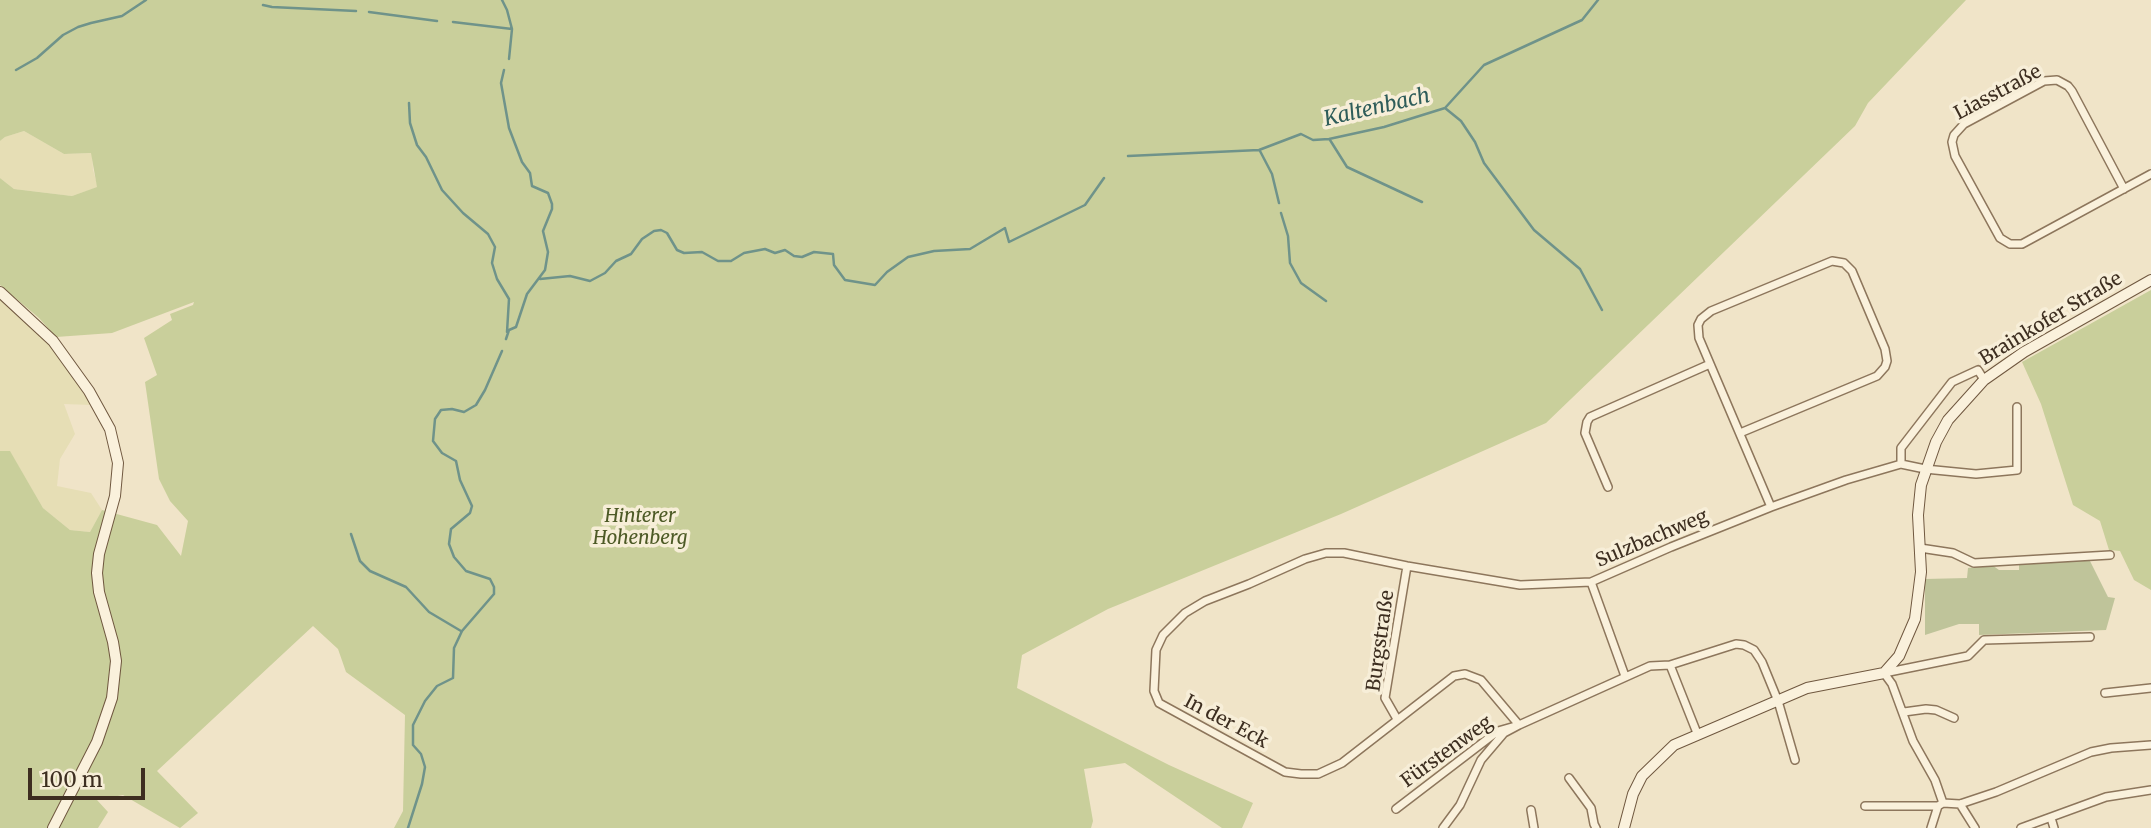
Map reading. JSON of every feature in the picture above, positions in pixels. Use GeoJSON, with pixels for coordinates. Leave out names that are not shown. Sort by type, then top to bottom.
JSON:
{"type":"FeatureCollection","features":[{"type":"Feature","properties":{"kind":"main road","name":"Brainkofer Straße"},"geometry":{"type":"LineString","coordinates":[[1884,673],[1899,656],[1915,620],[1919,596],[1918,515],[1921,485],[1925,469],[1948,420],[1984,380],[2024,352],[2151,280]]}},
{"type":"Feature","properties":{"kind":"main road"},"geometry":{"type":"LineString","coordinates":[[0,292],[52,341],[89,391],[110,429],[118,463],[115,496],[99,554],[97,573],[116,661],[112,698],[97,742],[53,828]]}},
{"type":"Feature","properties":{"kind":"main road"},"geometry":{"type":"LineString","coordinates":[[1624,828],[1633,794],[1642,776],[1674,745],[1807,688],[1884,673]]}},
{"type":"Feature","properties":{"kind":"street","name":"Liasstraße"},"geometry":{"type":"LineString","coordinates":[[2124,189],[2072,91],[2057,80],[2044,81],[1964,124],[1954,135],[1952,142],[1955,156],[2000,238],[2010,244],[2022,244],[2124,189],[2151,174]]}},
{"type":"Feature","properties":{"kind":"street"},"geometry":{"type":"LineString","coordinates":[[1740,433],[1877,376],[1885,367],[1885,349],[1849,266],[1832,261],[1705,314],[1698,325],[1710,365],[1771,507]]}},
{"type":"Feature","properties":{"kind":"street"},"geometry":{"type":"LineString","coordinates":[[1608,487],[1585,433],[1590,417],[1710,365]]}},
{"type":"Feature","properties":{"kind":"street"},"geometry":{"type":"LineString","coordinates":[[1901,464],[1901,448],[1952,382],[1978,370],[1984,380]]}},
{"type":"Feature","properties":{"kind":"street","name":"Sulzbachweg"},"geometry":{"type":"LineString","coordinates":[[1407,566],[1520,585],[1591,582],[1771,507],[1901,464],[1976,474],[2017,470],[2017,407]]}},
{"type":"Feature","properties":{"kind":"street"},"geometry":{"type":"LineString","coordinates":[[1920,548],[1953,553],[1974,563],[2110,555]]}},
{"type":"Feature","properties":{"kind":"street","name":"In der Eck"},"geometry":{"type":"LineString","coordinates":[[1407,566],[1326,552],[1205,601],[1185,612],[1163,635],[1156,650],[1154,691],[1159,703],[1285,772],[1301,774],[1318,774],[1342,763],[1454,676],[1465,674],[1481,680],[1519,725]]}},
{"type":"Feature","properties":{"kind":"street","name":"Burgstraße"},"geometry":{"type":"LineString","coordinates":[[1397,719],[1385,698],[1407,566]]}},
{"type":"Feature","properties":{"kind":"street"},"geometry":{"type":"LineString","coordinates":[[1591,582],[1625,676]]}},
{"type":"Feature","properties":{"kind":"street"},"geometry":{"type":"LineString","coordinates":[[1931,828],[1941,804],[1935,780],[1913,741],[1904,712],[1884,673],[1968,656],[1984,640],[2090,637]]}},
{"type":"Feature","properties":{"kind":"street"},"geometry":{"type":"LineString","coordinates":[[1443,828],[1460,805],[1481,760],[1504,733],[1650,666],[1670,665],[1736,644],[1754,650],[1762,662],[1795,760]]}},
{"type":"Feature","properties":{"kind":"street"},"geometry":{"type":"LineString","coordinates":[[1670,665],[1697,733]]}},
{"type":"Feature","properties":{"kind":"street"},"geometry":{"type":"LineString","coordinates":[[2105,693],[2151,688]]}},
{"type":"Feature","properties":{"kind":"street"},"geometry":{"type":"LineString","coordinates":[[1904,712],[1936,710],[1954,718]]}},
{"type":"Feature","properties":{"kind":"street","name":"Fürstenweg"},"geometry":{"type":"LineString","coordinates":[[1396,809],[1499,731],[1519,725]]}},
{"type":"Feature","properties":{"kind":"street"},"geometry":{"type":"LineString","coordinates":[[1865,807],[1960,804],[1996,792],[2091,752],[2151,746]]}},
{"type":"Feature","properties":{"kind":"street"},"geometry":{"type":"LineString","coordinates":[[1569,778],[1591,808],[1597,828]]}},
{"type":"Feature","properties":{"kind":"street"},"geometry":{"type":"LineString","coordinates":[[2021,828],[2106,797],[2151,790]]}},
{"type":"Feature","properties":{"kind":"street"},"geometry":{"type":"LineString","coordinates":[[1960,804],[1975,828]]}},
{"type":"Feature","properties":{"kind":"street"},"geometry":{"type":"LineString","coordinates":[[1531,810],[1534,828]]}},
{"type":"Feature","properties":{"kind":"street"},"geometry":{"type":"LineString","coordinates":[[2051,818],[2054,828]]}},
{"type":"Feature","properties":{"kind":"shaded area"},"geometry":{"type":"Polygon","coordinates":[[[24,131],[64,154],[92,153],[98,187],[72,196],[14,189],[0,178],[0,141],[24,131]]]}},
{"type":"Feature","properties":{"kind":"shaded area"},"geometry":{"type":"Polygon","coordinates":[[[0,297],[42,336],[63,361],[91,405],[64,404],[75,434],[60,459],[57,486],[91,493],[102,510],[90,532],[70,530],[43,508],[10,452],[0,451],[0,297]]]}},
{"type":"Feature","properties":{"kind":"green space","name":"Hinterer Hohenberg"},"geometry":{"type":"Polygon","coordinates":[[[0,0],[1966,0],[1868,103],[1855,126],[1546,423],[1341,514],[1108,609],[1022,655],[1017,688],[1169,765],[1253,803],[1242,828],[1222,828],[1125,763],[1084,769],[1093,821],[1091,828],[394,828],[403,811],[405,715],[346,672],[338,649],[313,626],[157,771],[198,813],[180,828],[123,795],[97,800],[108,812],[98,828],[0,828],[0,451],[10,451],[43,508],[70,530],[90,532],[102,510],[157,525],[181,556],[188,521],[170,501],[159,479],[145,382],[157,375],[144,338],[172,320],[170,314],[193,305],[194,302],[112,333],[56,337],[39,318],[0,285],[0,178],[14,189],[72,196],[97,187],[91,153],[64,154],[24,131],[0,141],[0,0]]]}},
{"type":"Feature","properties":{"kind":"green space"},"geometry":{"type":"Polygon","coordinates":[[[2151,290],[2151,590],[2134,580],[2120,551],[2109,550],[2100,521],[2073,505],[2041,404],[2022,362],[2151,290]]]}},
{"type":"Feature","properties":{"kind":"green space"},"geometry":{"type":"Polygon","coordinates":[[[2089,559],[2108,597],[2115,598],[2106,630],[1979,635],[1979,624],[1959,624],[1925,635],[1925,579],[1967,578],[1968,568],[1992,565],[1999,570],[2019,570],[2019,563],[2089,559]]]}},
{"type":"Feature","properties":{"kind":"waterway"},"geometry":{"type":"LineString","coordinates":[[16,70],[37,58],[63,35],[78,27],[122,16],[146,0]]}},
{"type":"Feature","properties":{"kind":"waterway"},"geometry":{"type":"LineString","coordinates":[[502,0],[512,29],[509,59]]}},
{"type":"Feature","properties":{"kind":"waterway","name":"Kaltenbach"},"geometry":{"type":"LineString","coordinates":[[1128,156],[1259,150],[1301,134],[1313,140],[1329,139],[1384,127],[1445,108],[1484,65],[1582,20],[1598,0]]}},
{"type":"Feature","properties":{"kind":"waterway"},"geometry":{"type":"LineString","coordinates":[[263,5],[356,11]]}},
{"type":"Feature","properties":{"kind":"waterway"},"geometry":{"type":"LineString","coordinates":[[369,12],[437,21]]}},
{"type":"Feature","properties":{"kind":"waterway"},"geometry":{"type":"LineString","coordinates":[[453,22],[512,29]]}},
{"type":"Feature","properties":{"kind":"waterway"},"geometry":{"type":"LineString","coordinates":[[504,70],[501,83],[509,128],[522,162],[530,173],[532,186],[548,193],[552,204],[543,231],[548,252],[545,270],[527,294],[516,327],[509,330],[506,339]]}},
{"type":"Feature","properties":{"kind":"waterway"},"geometry":{"type":"LineString","coordinates":[[409,103],[410,123],[417,145],[442,190],[463,213],[488,234],[495,247],[492,263],[497,279],[509,299],[507,332]]}},
{"type":"Feature","properties":{"kind":"waterway"},"geometry":{"type":"LineString","coordinates":[[1445,108],[1461,121],[1475,142],[1484,163],[1534,230],[1580,269],[1602,310]]}},
{"type":"Feature","properties":{"kind":"waterway"},"geometry":{"type":"LineString","coordinates":[[1330,140],[1347,167],[1422,202]]}},
{"type":"Feature","properties":{"kind":"waterway"},"geometry":{"type":"LineString","coordinates":[[1260,151],[1272,174],[1279,203]]}},
{"type":"Feature","properties":{"kind":"waterway","name":"Kaltenbach"},"geometry":{"type":"LineString","coordinates":[[540,279],[570,276],[590,281],[605,273],[616,261],[631,254],[642,239],[661,230],[667,233],[677,250],[684,253],[702,252],[718,261],[731,261],[744,253],[765,249],[775,253],[785,250],[794,256],[802,257],[814,252],[833,254],[834,265],[845,280],[875,285],[887,272],[908,257],[934,251],[970,249],[1005,228],[1009,242],[1085,205],[1104,178]]}},
{"type":"Feature","properties":{"kind":"waterway"},"geometry":{"type":"LineString","coordinates":[[1281,213],[1288,236],[1290,263],[1301,283],[1326,301]]}},
{"type":"Feature","properties":{"kind":"waterway"},"geometry":{"type":"LineString","coordinates":[[408,828],[425,767],[421,754],[413,745],[413,725],[425,701],[437,686],[453,678],[454,648],[462,631],[494,594],[490,579],[466,571],[454,557],[449,544],[451,529],[470,513],[472,506],[460,480],[456,461],[442,453],[433,441],[435,419],[441,410],[464,412],[476,405],[502,351]]}},
{"type":"Feature","properties":{"kind":"waterway"},"geometry":{"type":"LineString","coordinates":[[351,534],[360,561],[370,571],[406,587],[429,612],[461,631]]}}]}
